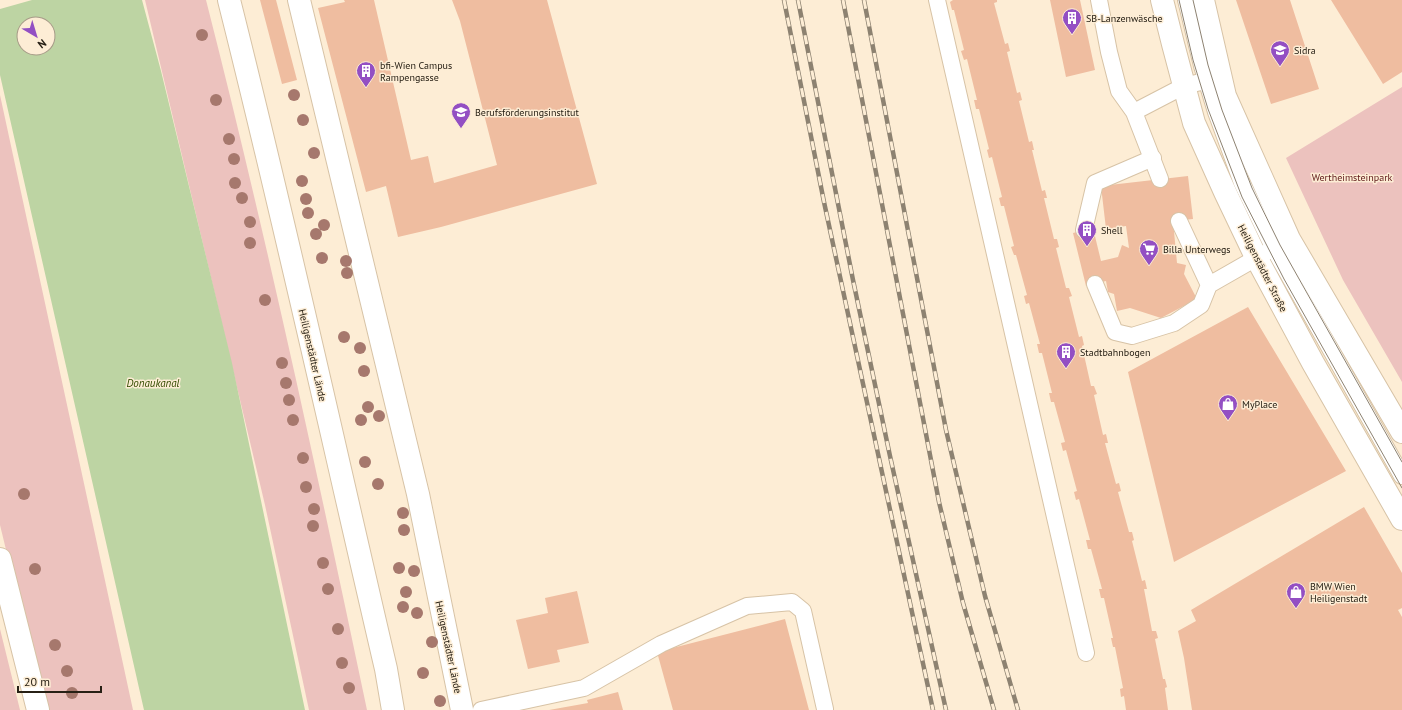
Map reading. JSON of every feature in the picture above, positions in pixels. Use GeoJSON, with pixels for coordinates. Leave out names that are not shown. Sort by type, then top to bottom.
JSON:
{"type":"FeatureCollection","features":[{"type":"Feature","properties":{"kind":"main road","name":"Heiligenstädter Lände"},"geometry":{"type":"LineString","coordinates":[[229,0],[386,669],[393,710]]}},
{"type":"Feature","properties":{"kind":"main road","name":"Heiligenstädter Lände"},"geometry":{"type":"LineString","coordinates":[[299,0],[418,494],[462,710]]}},
{"type":"Feature","properties":{"kind":"main road","name":"Heiligenstädter Straße"},"geometry":{"type":"LineString","coordinates":[[1162,0],[1194,123],[1225,192],[1273,248],[1402,432]]}},
{"type":"Feature","properties":{"kind":"main road","name":"Heiligenstädter Straße"},"geometry":{"type":"LineString","coordinates":[[1202,0],[1213,79],[1225,96],[1273,248],[1313,363],[1402,519]]}},
{"type":"Feature","properties":{"kind":"main road"},"geometry":{"type":"LineString","coordinates":[[0,559],[38,710]]}},
{"type":"Feature","properties":{"kind":"lane"},"geometry":{"type":"LineString","coordinates":[[937,0],[1086,653]]}},
{"type":"Feature","properties":{"kind":"lane"},"geometry":{"type":"LineString","coordinates":[[1099,0],[1109,52],[1119,91],[1134,112],[1160,179]]}},
{"type":"Feature","properties":{"kind":"lane"},"geometry":{"type":"LineString","coordinates":[[1134,112],[1184,86],[1213,79],[1186,0]]}},
{"type":"Feature","properties":{"kind":"lane"},"geometry":{"type":"LineString","coordinates":[[1084,230],[1095,183],[1152,158]]}},
{"type":"Feature","properties":{"kind":"lane"},"geometry":{"type":"LineString","coordinates":[[1180,221],[1209,285]]}},
{"type":"Feature","properties":{"kind":"lane"},"geometry":{"type":"LineString","coordinates":[[1095,284],[1115,332],[1132,336],[1174,323],[1201,306],[1209,285],[1273,248],[1402,476]]}},
{"type":"Feature","properties":{"kind":"lane"},"geometry":{"type":"LineString","coordinates":[[481,710],[584,688],[661,644],[747,606],[792,602],[803,611],[825,709]]}},
{"type":"Feature","properties":{"kind":"green space"},"geometry":{"type":"Polygon","coordinates":[[[145,0],[206,0],[290,354],[367,710],[309,710],[265,505],[145,0]]]}},
{"type":"Feature","properties":{"kind":"green space","name":"Wertheimsteinpark"},"geometry":{"type":"Polygon","coordinates":[[[1402,87],[1402,382],[1343,280],[1286,158],[1402,87]]]}},
{"type":"Feature","properties":{"kind":"green space"},"geometry":{"type":"Polygon","coordinates":[[[0,95],[133,710],[45,710],[0,525],[0,95]]]}},
{"type":"Feature","properties":{"kind":"green space"},"geometry":{"type":"Polygon","coordinates":[[[0,629],[20,710],[0,710],[0,629]]]}},
{"type":"Feature","properties":{"kind":"water","name":"Donaukanal"},"geometry":{"type":"Polygon","coordinates":[[[0,0],[142,0],[161,71],[232,363],[305,710],[144,710],[0,75],[0,0]]]}},
{"type":"Feature","properties":{"kind":"pier"},"geometry":{"type":"Polygon","coordinates":[[[0,0],[32,0],[0,9],[0,0]]]}},
{"type":"Feature","properties":{"kind":"building"},"geometry":{"type":"Polygon","coordinates":[[[260,0],[276,0],[297,80],[282,84],[260,0]]]}},
{"type":"Feature","properties":{"kind":"building","name":"bfi-Wien Campus Rampengasse"},"geometry":{"type":"Polygon","coordinates":[[[344,0],[374,0],[411,160],[428,156],[434,183],[497,165],[460,21],[452,0],[547,0],[597,184],[441,227],[398,237],[386,186],[366,192],[318,8],[345,2],[344,0]]]}},
{"type":"Feature","properties":{"kind":"building","name":"Stadtbahnbogen"},"geometry":{"type":"Polygon","coordinates":[[[953,0],[997,0],[997,2],[994,3],[1005,44],[1008,43],[1010,51],[1007,52],[1017,93],[1020,92],[1022,100],[1019,101],[1029,142],[1032,141],[1034,150],[1032,150],[1042,191],[1045,190],[1047,198],[1044,198],[1054,239],[1057,239],[1059,247],[1056,248],[1066,288],[1069,288],[1072,296],[1069,297],[1079,337],[1082,336],[1084,345],[1082,346],[1091,386],[1094,386],[1097,394],[1094,395],[1103,435],[1106,434],[1108,443],[1105,443],[1116,484],[1119,483],[1121,491],[1118,492],[1129,532],[1132,532],[1134,540],[1132,541],[1142,581],[1145,580],[1147,589],[1144,589],[1152,631],[1156,631],[1158,638],[1155,639],[1163,679],[1165,679],[1167,687],[1165,688],[1168,710],[1126,710],[1124,696],[1121,697],[1120,689],[1123,688],[1115,647],[1113,647],[1111,638],[1113,638],[1104,598],[1101,598],[1099,589],[1102,589],[1091,549],[1088,549],[1086,540],[1090,540],[1079,499],[1076,500],[1074,492],[1077,491],[1066,450],[1063,451],[1061,443],[1065,442],[1054,402],[1051,402],[1049,393],[1052,393],[1042,353],[1039,353],[1037,344],[1040,344],[1029,303],[1026,304],[1024,296],[1027,295],[1016,255],[1014,255],[1011,247],[1014,246],[1004,206],[1001,206],[999,198],[1002,197],[992,157],[989,158],[987,150],[989,149],[979,109],[976,109],[974,100],[977,100],[967,59],[964,60],[961,51],[964,50],[954,10],[952,10],[950,2],[953,0]]]}},
{"type":"Feature","properties":{"kind":"building","name":"SB-Lanzenwäsche"},"geometry":{"type":"Polygon","coordinates":[[[1050,0],[1080,0],[1095,70],[1066,77],[1050,0]]]}},
{"type":"Feature","properties":{"kind":"building"},"geometry":{"type":"Polygon","coordinates":[[[1236,0],[1290,0],[1319,89],[1271,104],[1236,0]]]}},
{"type":"Feature","properties":{"kind":"building"},"geometry":{"type":"Polygon","coordinates":[[[1331,0],[1402,0],[1402,72],[1383,84],[1331,0]]]}},
{"type":"Feature","properties":{"kind":"building"},"geometry":{"type":"Polygon","coordinates":[[[1188,176],[1193,219],[1173,221],[1177,263],[1186,265],[1184,274],[1197,299],[1161,318],[1130,308],[1117,311],[1114,294],[1108,292],[1106,281],[1086,286],[1073,233],[1093,228],[1101,261],[1118,257],[1122,245],[1129,248],[1126,226],[1106,229],[1101,186],[1188,176]]]}},
{"type":"Feature","properties":{"kind":"building","name":"MyPlace"},"geometry":{"type":"Polygon","coordinates":[[[1248,307],[1346,471],[1174,562],[1128,372],[1248,307]]]}},
{"type":"Feature","properties":{"kind":"building","name":"BMW Wien Heiligenstadt"},"geometry":{"type":"Polygon","coordinates":[[[1364,507],[1402,573],[1402,608],[1398,610],[1402,617],[1402,710],[1192,710],[1178,631],[1196,621],[1191,610],[1364,507]]]}},
{"type":"Feature","properties":{"kind":"building"},"geometry":{"type":"Polygon","coordinates":[[[577,591],[589,643],[557,650],[560,662],[528,669],[516,620],[548,613],[545,598],[577,591]]]}},
{"type":"Feature","properties":{"kind":"building"},"geometry":{"type":"Polygon","coordinates":[[[785,619],[809,710],[673,710],[657,652],[785,619]]]}},
{"type":"Feature","properties":{"kind":"building"},"geometry":{"type":"Polygon","coordinates":[[[618,692],[623,710],[549,710],[588,703],[587,700],[618,692]]]}},
{"type":"Feature","properties":{"kind":"tram line"},"geometry":{"type":"LineString","coordinates":[[1179,0],[1193,60],[1208,109],[1242,197],[1284,279],[1402,488]]}},
{"type":"Feature","properties":{"kind":"tram line"},"geometry":{"type":"LineString","coordinates":[[1193,0],[1208,65],[1222,110],[1252,188],[1280,245],[1402,462]]}},
{"type":"Feature","properties":{"kind":"railway"},"geometry":{"type":"LineString","coordinates":[[784,0],[824,202],[933,710]]}},
{"type":"Feature","properties":{"kind":"railway"},"geometry":{"type":"LineString","coordinates":[[798,0],[853,280],[946,710]]}},
{"type":"Feature","properties":{"kind":"railway"},"geometry":{"type":"LineString","coordinates":[[843,0],[939,502],[963,603],[994,710]]}},
{"type":"Feature","properties":{"kind":"railway"},"geometry":{"type":"LineString","coordinates":[[864,0],[946,430],[985,596],[1018,710]]}},
{"type":"Feature","properties":{"kind":"place","name":"SB-Lanzenwäsche"},"geometry":{"type":"Point","coordinates":[1072,35]}},
{"type":"Feature","properties":{"kind":"place","name":"Sidra"},"geometry":{"type":"Point","coordinates":[1280,67]}},
{"type":"Feature","properties":{"kind":"place","name":"bfi-Wien Campus Rampengasse"},"geometry":{"type":"Point","coordinates":[366,88]}},
{"type":"Feature","properties":{"kind":"place","name":"Berufsförderungsinstitut"},"geometry":{"type":"Point","coordinates":[461,129]}},
{"type":"Feature","properties":{"kind":"place","name":"Shell"},"geometry":{"type":"Point","coordinates":[1087,247]}},
{"type":"Feature","properties":{"kind":"place","name":"Billa Unterwegs"},"geometry":{"type":"Point","coordinates":[1149,266]}},
{"type":"Feature","properties":{"kind":"place","name":"Stadtbahnbogen"},"geometry":{"type":"Point","coordinates":[1066,369]}},
{"type":"Feature","properties":{"kind":"place","name":"MyPlace"},"geometry":{"type":"Point","coordinates":[1228,421]}},
{"type":"Feature","properties":{"kind":"place","name":"BMW Wien Heiligenstadt"},"geometry":{"type":"Point","coordinates":[1296,609]}}]}
